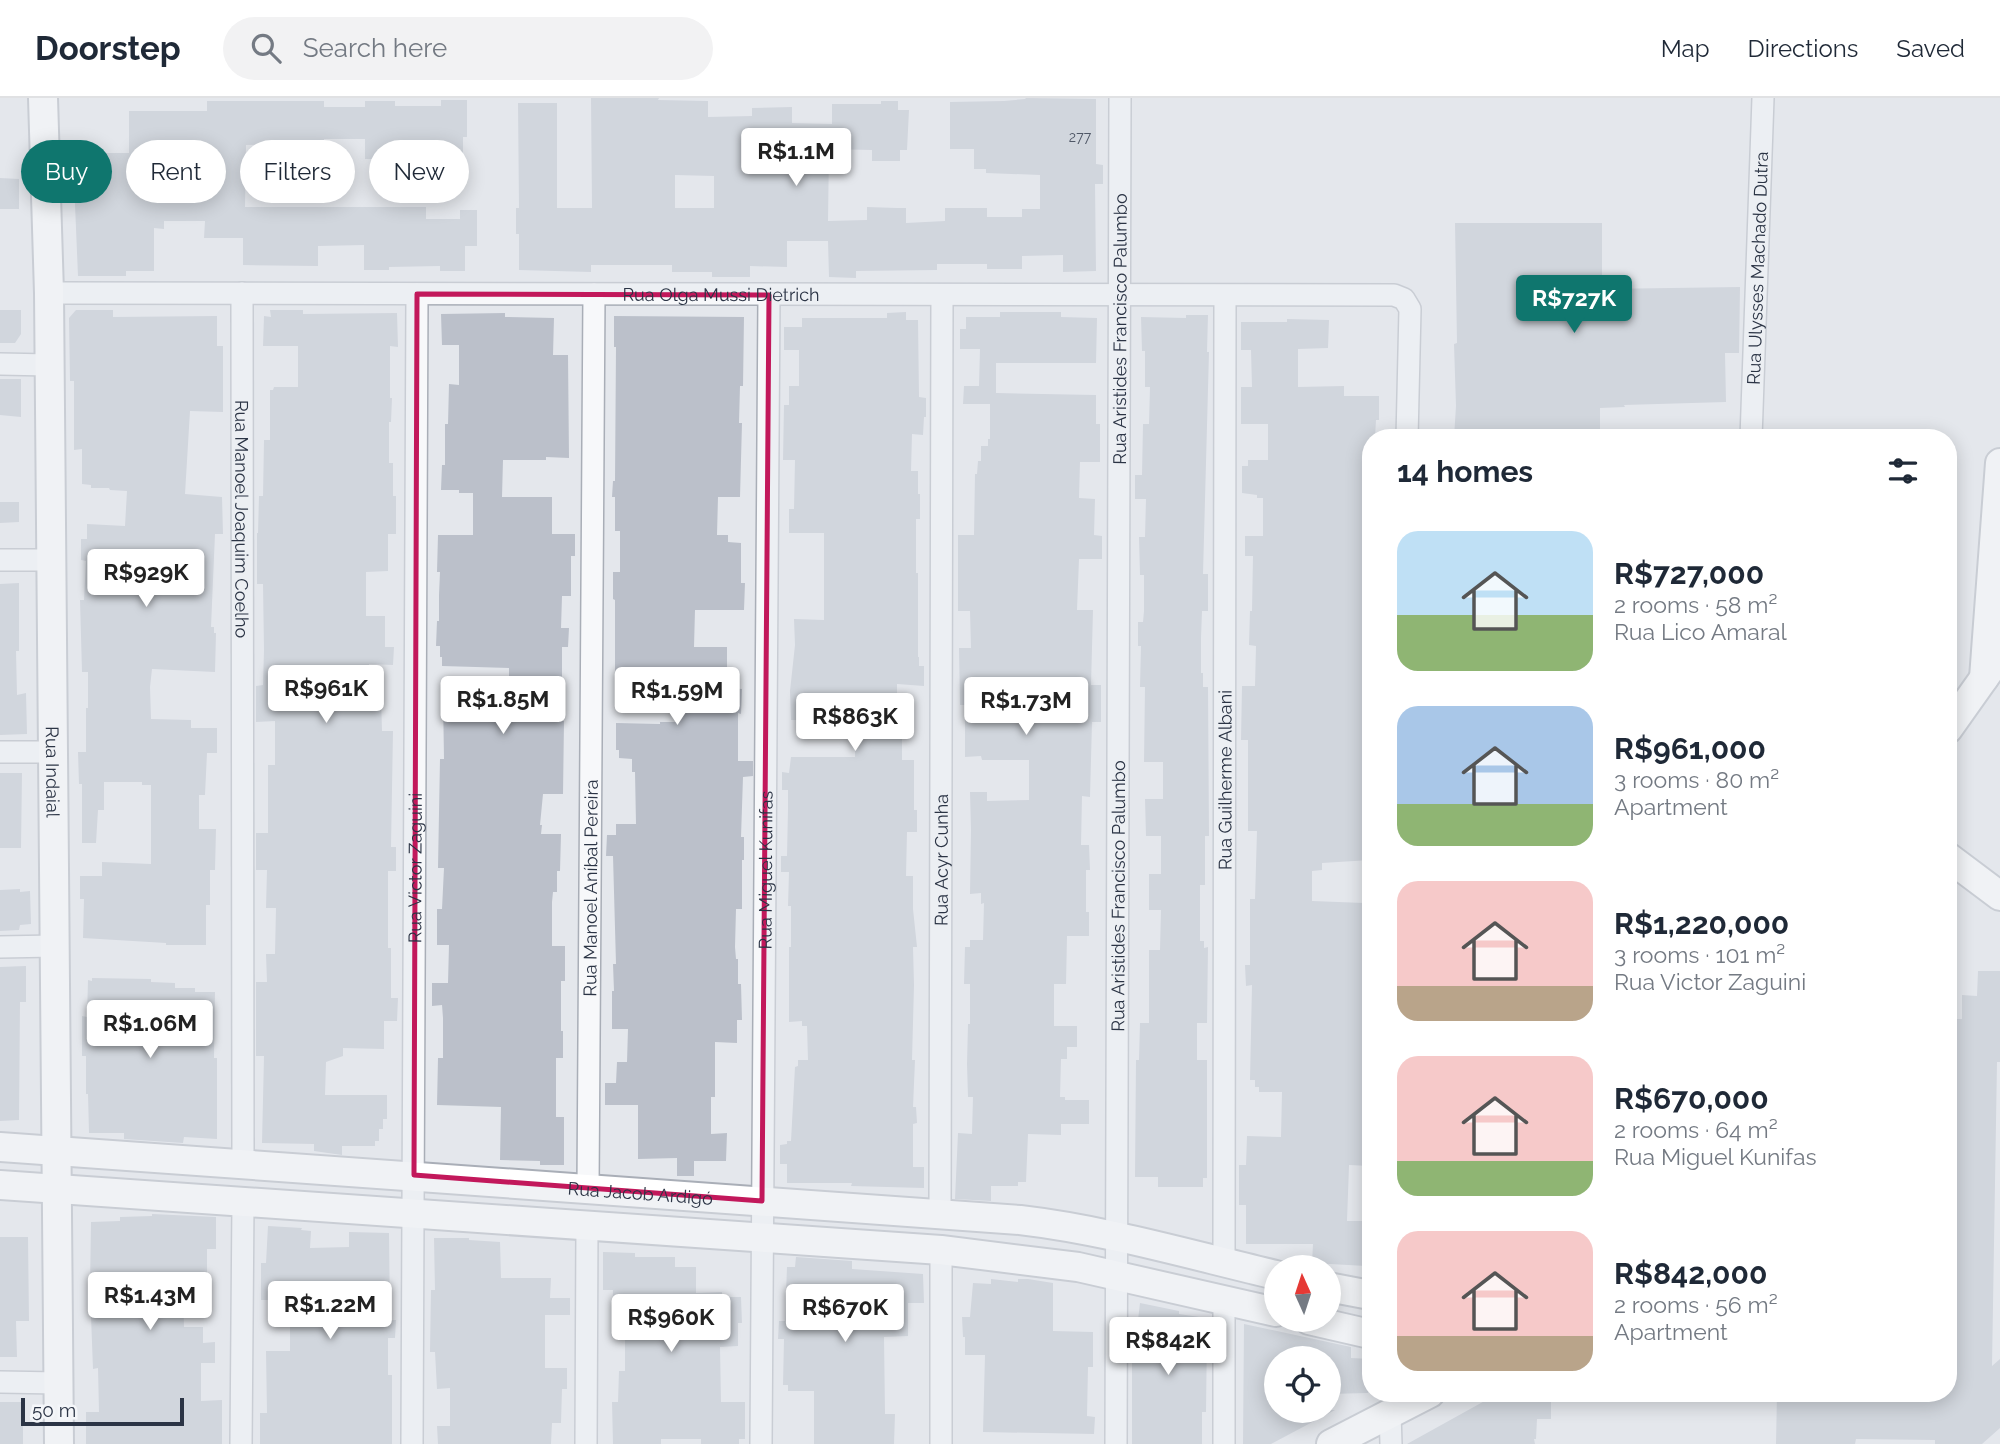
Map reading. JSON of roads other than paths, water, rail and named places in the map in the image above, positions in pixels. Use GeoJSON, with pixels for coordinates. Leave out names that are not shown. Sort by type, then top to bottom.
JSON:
{"type":"FeatureCollection","features":[{"type":"Feature","properties":{"kind":"main road","name":"Rua Indaial"},"geometry":{"type":"LineString","coordinates":[[43,98],[49,293],[59,1444]]}},
{"type":"Feature","properties":{"kind":"main road"},"geometry":{"type":"LineString","coordinates":[[1983,678],[1996,582],[2000,463]]}},
{"type":"Feature","properties":{"kind":"main road"},"geometry":{"type":"LineString","coordinates":[[1957,716],[2000,656]]}},
{"type":"Feature","properties":{"kind":"main road"},"geometry":{"type":"LineString","coordinates":[[1957,864],[2000,895]]}},
{"type":"Feature","properties":{"kind":"main road","name":"Rua Jacob Ardigó"},"geometry":{"type":"LineString","coordinates":[[0,1147],[414,1175],[1042,1223],[1116,1237],[1264,1272]]}},
{"type":"Feature","properties":{"kind":"main road"},"geometry":{"type":"LineString","coordinates":[[0,1185],[941,1250],[1040,1261],[1116,1275],[1264,1309]]}},
{"type":"Feature","properties":{"kind":"main road"},"geometry":{"type":"LineString","coordinates":[[1341,1289],[1362,1293]]}},
{"type":"Feature","properties":{"kind":"main road"},"geometry":{"type":"LineString","coordinates":[[1341,1327],[1362,1332]]}},
{"type":"Feature","properties":{"kind":"main road"},"geometry":{"type":"LineString","coordinates":[[1331,1444],[1390,1403]]}},
{"type":"Feature","properties":{"kind":"street","name":"Rua Aristides Francisco Palumbo"},"geometry":{"type":"LineString","coordinates":[[1116,1444],[1121,98]]}},
{"type":"Feature","properties":{"kind":"street","name":"Rua Ulysses Machado Dutra"},"geometry":{"type":"LineString","coordinates":[[1751,429],[1763,98]]}},
{"type":"Feature","properties":{"kind":"street","name":"Rua Olga Mussi Dietrich"},"geometry":{"type":"LineString","coordinates":[[49,293],[1394,295],[1404,299],[1410,309],[1407,429]]}},
{"type":"Feature","properties":{"kind":"street","name":"Rua Manoel Joaquim Coelho"},"geometry":{"type":"LineString","coordinates":[[242,293],[243,1164]]}},
{"type":"Feature","properties":{"kind":"street","name":"Rua Victor Zaguini"},"geometry":{"type":"LineString","coordinates":[[412,1444],[417,294]]}},
{"type":"Feature","properties":{"kind":"street","name":"Rua Manoel Aníbal Pereira"},"geometry":{"type":"LineString","coordinates":[[588,1189],[594,294]]}},
{"type":"Feature","properties":{"kind":"street","name":"Rua Miguel Kunifas"},"geometry":{"type":"LineString","coordinates":[[761,1444],[769,295]]}},
{"type":"Feature","properties":{"kind":"street","name":"Rua Acyr Cunha"},"geometry":{"type":"LineString","coordinates":[[940,1214],[942,295]]}},
{"type":"Feature","properties":{"kind":"street","name":"Rua Guilherme Albani"},"geometry":{"type":"LineString","coordinates":[[1224,1263],[1225,296]]}},
{"type":"Feature","properties":{"kind":"street"},"geometry":{"type":"LineString","coordinates":[[0,364],[49,365]]}},
{"type":"Feature","properties":{"kind":"street"},"geometry":{"type":"LineString","coordinates":[[0,559],[51,560]]}},
{"type":"Feature","properties":{"kind":"street"},"geometry":{"type":"LineString","coordinates":[[0,752],[53,752]]}},
{"type":"Feature","properties":{"kind":"street"},"geometry":{"type":"LineString","coordinates":[[0,947],[55,946]]}},
{"type":"Feature","properties":{"kind":"street"},"geometry":{"type":"LineString","coordinates":[[242,1444],[243,1202]]}},
{"type":"Feature","properties":{"kind":"street"},"geometry":{"type":"LineString","coordinates":[[586,1444],[587,1226]]}},
{"type":"Feature","properties":{"kind":"street"},"geometry":{"type":"LineString","coordinates":[[941,1250],[941,1444]]}},
{"type":"Feature","properties":{"kind":"street"},"geometry":{"type":"LineString","coordinates":[[1224,1300],[1224,1444]]}},
{"type":"Feature","properties":{"kind":"street"},"geometry":{"type":"LineString","coordinates":[[0,1382],[58,1383]]}},
{"type":"Feature","properties":{"kind":"street"},"geometry":{"type":"LineString","coordinates":[[1390,1403],[1391,1444]]}}]}
